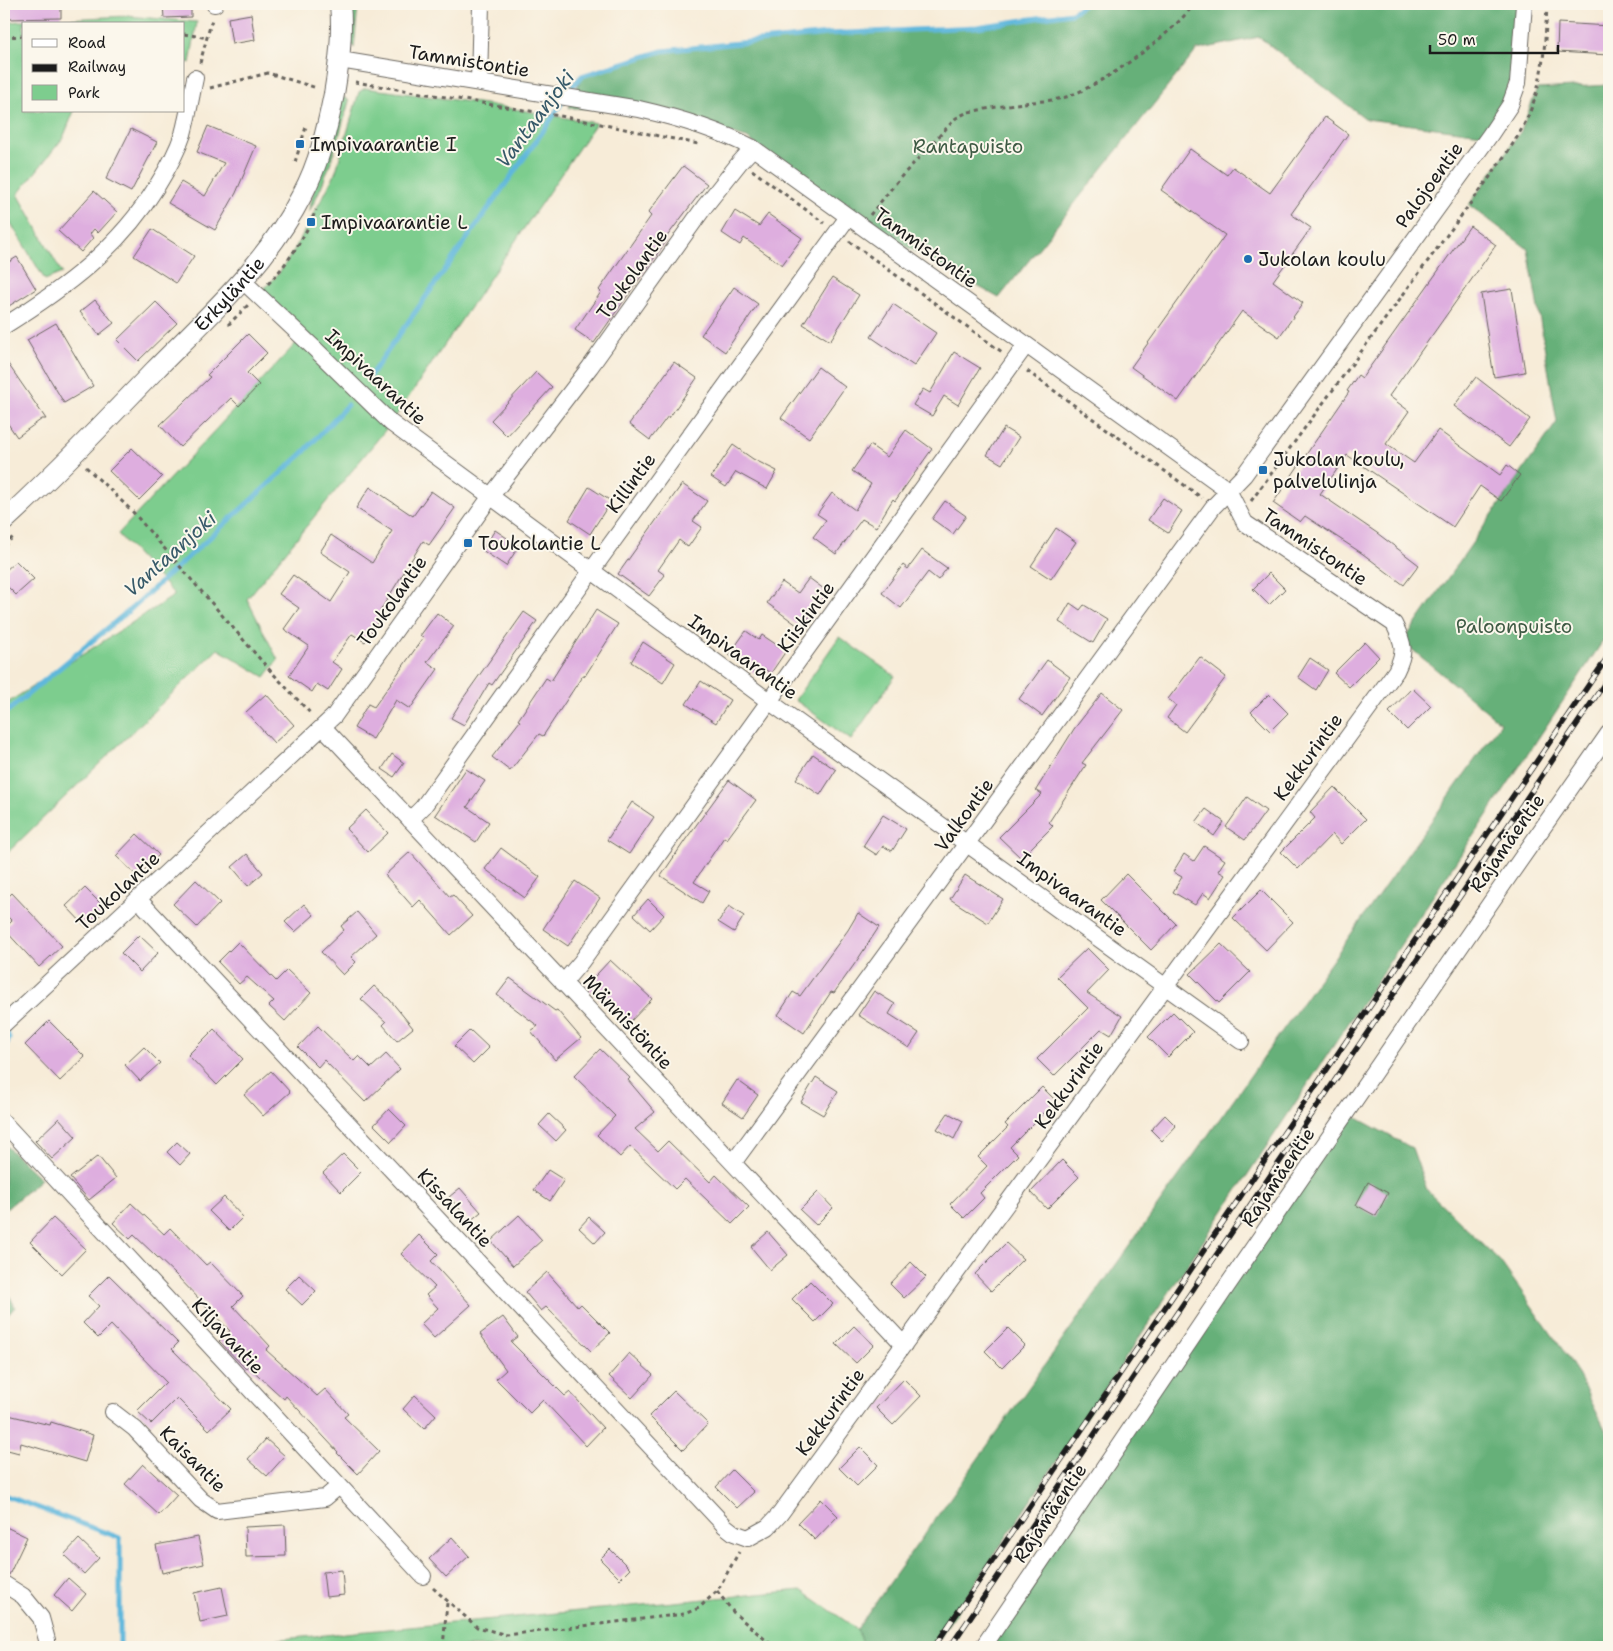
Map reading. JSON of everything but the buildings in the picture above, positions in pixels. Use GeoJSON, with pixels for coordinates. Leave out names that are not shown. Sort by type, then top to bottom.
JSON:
{"type":"FeatureCollection","features":[{"type":"Feature","properties":{"kind":"street","name":"Erkyläntie"},"geometry":{"type":"LineString","coordinates":[[4,520],[243,281],[279,236],[303,194],[328,126],[340,60],[340,4]]}},
{"type":"Feature","properties":{"kind":"street"},"geometry":{"type":"LineString","coordinates":[[479,82],[481,4]]}},
{"type":"Feature","properties":{"kind":"street","name":"Palojoentie"},"geometry":{"type":"LineString","coordinates":[[1228,490],[1250,467],[1510,105],[1518,83],[1524,4]]}},
{"type":"Feature","properties":{"kind":"street","name":"Tammistontie"},"geometry":{"type":"LineString","coordinates":[[340,60],[639,109],[684,119],[738,140],[753,148],[1228,490],[1245,523],[1394,624],[1402,642]]}},
{"type":"Feature","properties":{"kind":"street"},"geometry":{"type":"LineString","coordinates":[[4,326],[45,301],[77,277],[112,245],[142,210],[167,170],[182,136],[194,85]]}},
{"type":"Feature","properties":{"kind":"street","name":"Toukolantie"},"geometry":{"type":"LineString","coordinates":[[4,1024],[334,716],[491,496],[590,367],[705,206],[753,148]]}},
{"type":"Feature","properties":{"kind":"street","name":"Killintie"},"geometry":{"type":"LineString","coordinates":[[410,820],[423,807],[592,570],[838,233],[854,222]]}},
{"type":"Feature","properties":{"kind":"street","name":"Impivaarantie"},"geometry":{"type":"LineString","coordinates":[[243,281],[391,423],[770,702],[1240,1041]]}},
{"type":"Feature","properties":{"kind":"street","name":"Kiiskintie"},"geometry":{"type":"LineString","coordinates":[[563,983],[581,962],[770,702],[1026,345]]}},
{"type":"Feature","properties":{"kind":"street","name":"Valkontie"},"geometry":{"type":"LineString","coordinates":[[733,1164],[1213,507],[1228,490]]}},
{"type":"Feature","properties":{"kind":"street","name":"Kekkurintie"},"geometry":{"type":"LineString","coordinates":[[748,1538],[768,1527],[780,1514],[1396,671],[1403,657],[1402,642]]}},
{"type":"Feature","properties":{"kind":"street","name":"Männistöntie"},"geometry":{"type":"LineString","coordinates":[[322,727],[904,1345]]}},
{"type":"Feature","properties":{"kind":"street","name":"Rajamäentie"},"geometry":{"type":"LineString","coordinates":[[983,1647],[1232,1279],[1609,733]]}},
{"type":"Feature","properties":{"kind":"street","name":"Kissalantie"},"geometry":{"type":"LineString","coordinates":[[138,899],[725,1526],[748,1538]]}},
{"type":"Feature","properties":{"kind":"street","name":"Kiljavantie"},"geometry":{"type":"LineString","coordinates":[[4,1123],[423,1576]]}},
{"type":"Feature","properties":{"kind":"street","name":"Kaisantie"},"geometry":{"type":"LineString","coordinates":[[113,1412],[135,1429],[201,1500],[217,1511],[325,1498],[339,1486]]}},
{"type":"Feature","properties":{"kind":"street"},"geometry":{"type":"LineString","coordinates":[[4,1584],[23,1596],[41,1618],[47,1640]]}},
{"type":"Feature","properties":{"kind":"path"},"geometry":{"type":"LineString","coordinates":[[214,4],[208,38],[194,85],[268,73],[334,91]]}},
{"type":"Feature","properties":{"kind":"path"},"geometry":{"type":"LineString","coordinates":[[854,222],[956,118],[968,112],[1066,96],[1084,88],[1105,77],[1163,36],[1187,14],[1194,4]]}},
{"type":"Feature","properties":{"kind":"path"},"geometry":{"type":"LineString","coordinates":[[1239,511],[1254,498],[1362,348],[1492,174],[1521,131],[1535,98],[1544,62],[1547,4]]}},
{"type":"Feature","properties":{"kind":"path"},"geometry":{"type":"LineString","coordinates":[[185,34],[208,38]]}},
{"type":"Feature","properties":{"kind":"path"},"geometry":{"type":"LineString","coordinates":[[4,37],[22,36]]}},
{"type":"Feature","properties":{"kind":"path"},"geometry":{"type":"LineString","coordinates":[[355,82],[566,116],[708,146]]}},
{"type":"Feature","properties":{"kind":"path"},"geometry":{"type":"LineString","coordinates":[[740,162],[1213,507]]}},
{"type":"Feature","properties":{"kind":"path"},"geometry":{"type":"LineString","coordinates":[[73,453],[132,512],[266,666],[322,727]]}},
{"type":"Feature","properties":{"kind":"path"},"geometry":{"type":"LineString","coordinates":[[423,1576],[447,1602],[476,1627],[507,1634],[684,1614],[699,1608],[717,1591],[748,1538]]}},
{"type":"Feature","properties":{"kind":"path"},"geometry":{"type":"LineString","coordinates":[[717,1591],[734,1612],[774,1647]]}},
{"type":"Feature","properties":{"kind":"path"},"geometry":{"type":"LineString","coordinates":[[443,1647],[447,1602]]}},
{"type":"Feature","properties":{"kind":"green space"},"geometry":{"type":"Polygon","coordinates":[[[348,4],[358,4],[354,48],[348,39],[348,4]]]}},
{"type":"Feature","properties":{"kind":"green space","name":"Rantapuisto"},"geometry":{"type":"Polygon","coordinates":[[[1085,4],[1524,4],[1521,54],[1490,135],[1366,119],[1259,37],[1197,50],[999,298],[867,225],[747,138],[639,109],[569,108],[582,76],[662,51],[828,34],[977,27],[1072,13],[1085,4]]]}},
{"type":"Feature","properties":{"kind":"green space"},"geometry":{"type":"Polygon","coordinates":[[[127,16],[197,22],[190,63],[185,61],[185,22],[22,22],[22,112],[74,112],[63,138],[18,194],[62,273],[45,280],[4,212],[4,22],[127,16]]]}},
{"type":"Feature","properties":{"kind":"green space","name":"Paloonpuisto"},"geometry":{"type":"Polygon","coordinates":[[[1609,85],[1609,632],[933,1647],[863,1647],[857,1629],[1501,723],[1403,642],[1557,422],[1528,249],[1469,205],[1521,131],[1537,89],[1609,85]]]}},
{"type":"Feature","properties":{"kind":"green space"},"geometry":{"type":"Polygon","coordinates":[[[365,88],[485,104],[596,123],[391,423],[247,599],[278,660],[265,677],[218,649],[4,856],[4,705],[175,595],[118,534],[302,337],[258,295],[279,273],[293,252],[330,184],[336,171],[359,92],[365,88]]]}},
{"type":"Feature","properties":{"kind":"green space"},"geometry":{"type":"Polygon","coordinates":[[[342,97],[349,101],[337,144],[316,199],[309,212],[315,184],[342,97]]]}},
{"type":"Feature","properties":{"kind":"green space"},"geometry":{"type":"Polygon","coordinates":[[[839,637],[895,676],[851,740],[795,700],[839,637]]]}},
{"type":"Feature","properties":{"kind":"green space"},"geometry":{"type":"Polygon","coordinates":[[[1346,1112],[1412,1148],[1427,1190],[1500,1261],[1572,1363],[1609,1437],[1609,1647],[983,1647],[1346,1112]]]}},
{"type":"Feature","properties":{"kind":"green space"},"geometry":{"type":"Polygon","coordinates":[[[4,1144],[41,1179],[4,1211],[4,1144]]]}},
{"type":"Feature","properties":{"kind":"green space"},"geometry":{"type":"Polygon","coordinates":[[[4,1285],[15,1307],[4,1319],[4,1285]]]}},
{"type":"Feature","properties":{"kind":"green space"},"geometry":{"type":"Polygon","coordinates":[[[801,1590],[857,1629],[863,1647],[198,1647],[801,1590]]]}},
{"type":"Feature","properties":{"kind":"waterway","name":"Vantaanjoki"},"geometry":{"type":"LineString","coordinates":[[370,376],[548,124],[572,87],[582,76],[662,51],[828,34],[977,27],[1072,13],[1085,4]]}},
{"type":"Feature","properties":{"kind":"waterway","name":"Vantaanjoki"},"geometry":{"type":"LineString","coordinates":[[4,714],[132,608],[303,453],[347,405]]}},
{"type":"Feature","properties":{"kind":"waterway"},"geometry":{"type":"LineString","coordinates":[[4,1049],[9,1039],[7,1032]]}},
{"type":"Feature","properties":{"kind":"waterway"},"geometry":{"type":"LineString","coordinates":[[4,1495],[120,1538],[120,1647]]}},
{"type":"Feature","properties":{"kind":"railway"},"geometry":{"type":"LineString","coordinates":[[934,1647],[1609,655]]}},
{"type":"Feature","properties":{"kind":"railway"},"geometry":{"type":"LineString","coordinates":[[950,1647],[1609,677]]}},
{"type":"Feature","properties":{"kind":"place","name":"Impivaarantie I"},"geometry":{"type":"Point","coordinates":[300,144]}},
{"type":"Feature","properties":{"kind":"place","name":"Impivaarantie L"},"geometry":{"type":"Point","coordinates":[311,222]}},
{"type":"Feature","properties":{"kind":"place","name":"Jukolan koulu"},"geometry":{"type":"Point","coordinates":[1248,259]}},
{"type":"Feature","properties":{"kind":"place","name":"Jukolan koulu, palvelulinja"},"geometry":{"type":"Point","coordinates":[1263,470]}},
{"type":"Feature","properties":{"kind":"place","name":"Toukolantie L"},"geometry":{"type":"Point","coordinates":[468,543]}}]}
